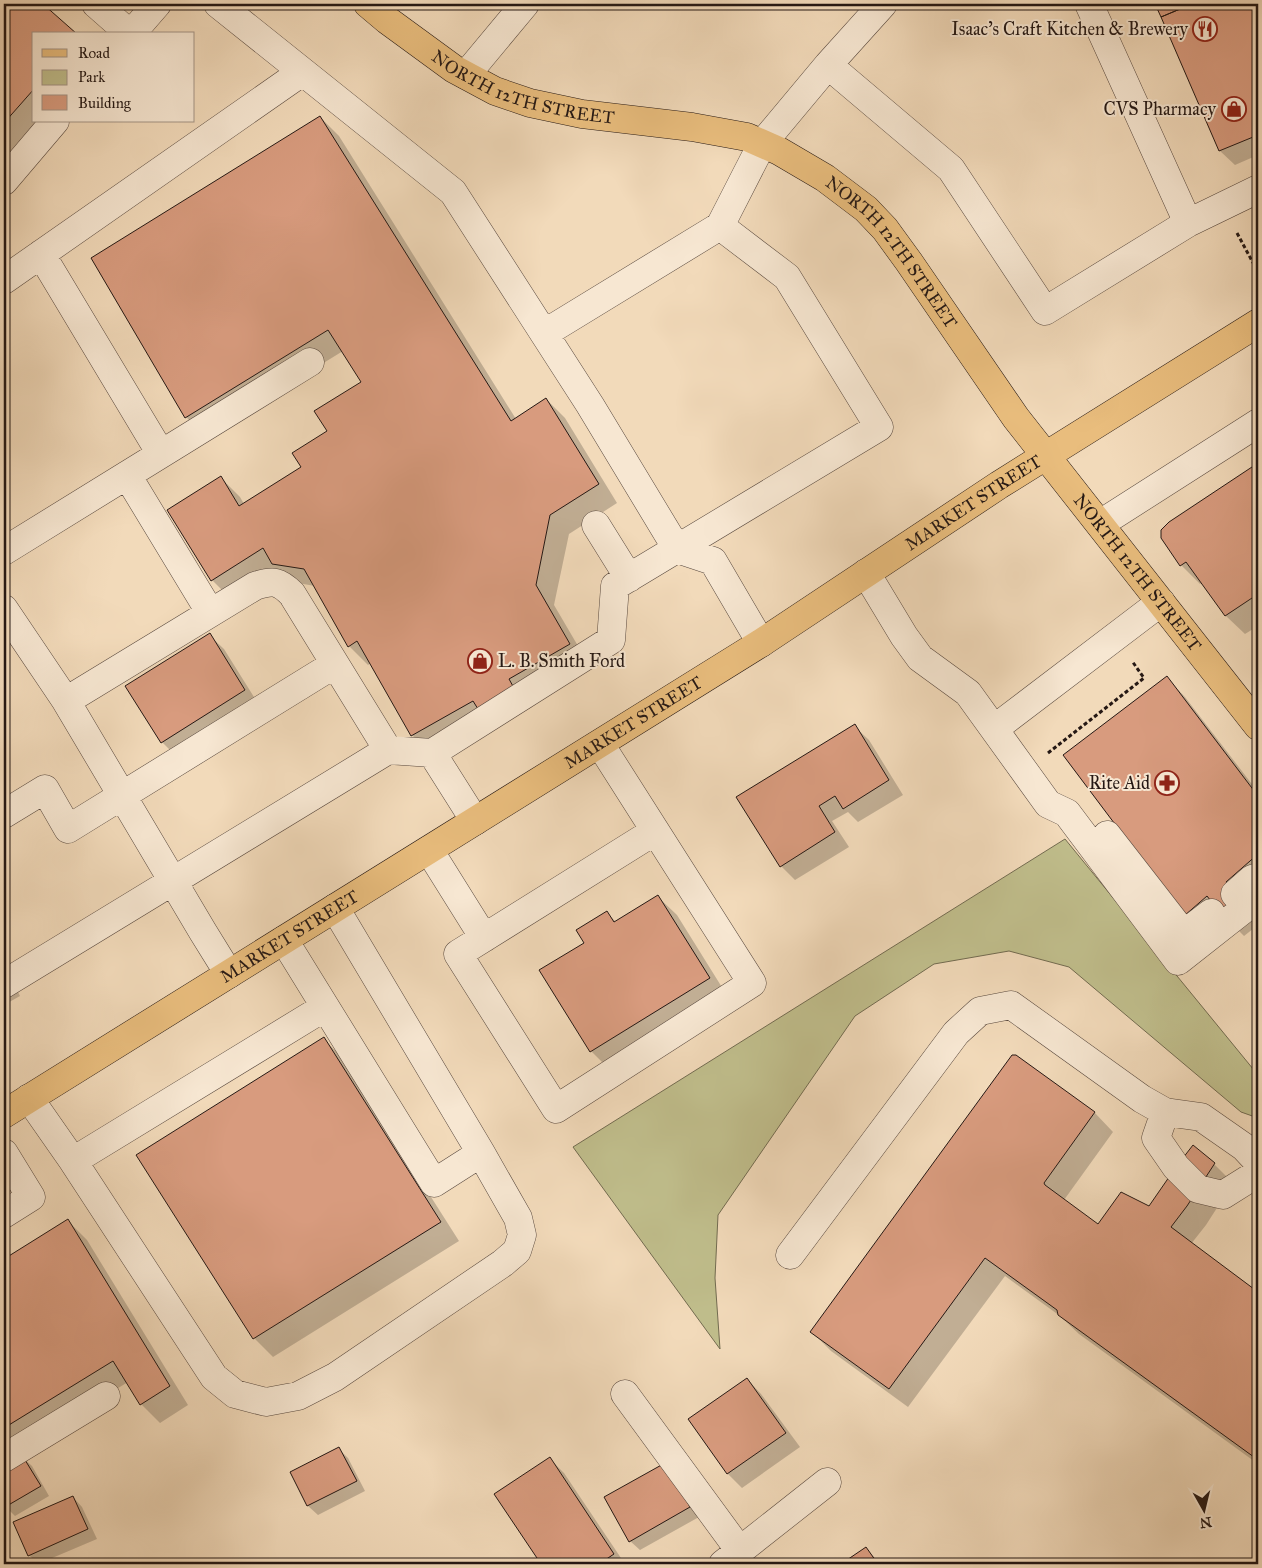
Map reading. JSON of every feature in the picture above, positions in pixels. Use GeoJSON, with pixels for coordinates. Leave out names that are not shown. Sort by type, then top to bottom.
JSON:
{"type":"FeatureCollection","features":[{"type":"Feature","properties":{"kind":"main road","name":"NORTH 12TH STREET"},"geometry":{"type":"LineString","coordinates":[[368,4],[394,26],[454,69],[495,91],[530,103],[582,114],[692,127],[746,137],[779,151],[825,178],[866,210],[885,229],[1016,418],[1258,726]]}},
{"type":"Feature","properties":{"kind":"main road","name":"MARKET STREET"},"geometry":{"type":"LineString","coordinates":[[4,1114],[762,643],[1046,455],[1258,323]]}},
{"type":"Feature","properties":{"kind":"street"},"geometry":{"type":"LineString","coordinates":[[96,4],[129,32]]}},
{"type":"Feature","properties":{"kind":"street"},"geometry":{"type":"LineString","coordinates":[[133,32],[157,4]]}},
{"type":"Feature","properties":{"kind":"street"},"geometry":{"type":"LineString","coordinates":[[218,4],[453,192],[545,333],[677,549],[713,561],[762,643]]}},
{"type":"Feature","properties":{"kind":"street"},"geometry":{"type":"LineString","coordinates":[[466,75],[525,4]]}},
{"type":"Feature","properties":{"kind":"street"},"geometry":{"type":"LineString","coordinates":[[545,333],[720,226],[762,144],[828,65],[883,4]]}},
{"type":"Feature","properties":{"kind":"street"},"geometry":{"type":"LineString","coordinates":[[1089,4],[1188,223]]}},
{"type":"Feature","properties":{"kind":"street"},"geometry":{"type":"LineString","coordinates":[[828,65],[951,169],[1045,311],[1188,223],[1258,189]]}},
{"type":"Feature","properties":{"kind":"street"},"geometry":{"type":"LineString","coordinates":[[4,280],[302,72]]}},
{"type":"Feature","properties":{"kind":"street"},"geometry":{"type":"LineString","coordinates":[[4,181],[54,122]]}},
{"type":"Feature","properties":{"kind":"street"},"geometry":{"type":"LineString","coordinates":[[4,984],[388,750],[432,753],[611,640],[615,586],[879,427],[786,277],[720,226]]}},
{"type":"Feature","properties":{"kind":"street"},"geometry":{"type":"LineString","coordinates":[[41,254],[161,454]]}},
{"type":"Feature","properties":{"kind":"street"},"geometry":{"type":"LineString","coordinates":[[4,551],[310,362]]}},
{"type":"Feature","properties":{"kind":"street"},"geometry":{"type":"LineString","coordinates":[[1100,524],[1258,423]]}},
{"type":"Feature","properties":{"kind":"street"},"geometry":{"type":"LineString","coordinates":[[127,475],[210,612]]}},
{"type":"Feature","properties":{"kind":"street"},"geometry":{"type":"LineString","coordinates":[[596,526],[629,578]]}},
{"type":"Feature","properties":{"kind":"street"},"geometry":{"type":"LineString","coordinates":[[866,574],[904,636],[920,658],[968,693],[1048,804],[1067,813],[1178,960],[1237,900],[1252,879],[1258,877]]}},
{"type":"Feature","properties":{"kind":"street"},"geometry":{"type":"LineString","coordinates":[[66,701],[210,612],[255,586],[268,581],[282,584],[292,594],[388,750]]}},
{"type":"Feature","properties":{"kind":"street"},"geometry":{"type":"LineString","coordinates":[[994,729],[1161,602]]}},
{"type":"Feature","properties":{"kind":"street"},"geometry":{"type":"LineString","coordinates":[[4,609],[66,701],[229,974]]}},
{"type":"Feature","properties":{"kind":"street"},"geometry":{"type":"LineString","coordinates":[[4,814],[45,789],[68,829],[335,664]]}},
{"type":"Feature","properties":{"kind":"street"},"geometry":{"type":"LineString","coordinates":[[600,744],[752,983],[556,1109],[458,954],[655,831]]}},
{"type":"Feature","properties":{"kind":"street"},"geometry":{"type":"LineString","coordinates":[[432,753],[475,821]]}},
{"type":"Feature","properties":{"kind":"street"},"geometry":{"type":"LineString","coordinates":[[1048,804],[1068,797],[1083,805],[1184,934],[1237,900]]}},
{"type":"Feature","properties":{"kind":"street"},"geometry":{"type":"LineString","coordinates":[[429,850],[484,938]]}},
{"type":"Feature","properties":{"kind":"street"},"geometry":{"type":"LineString","coordinates":[[29,1098],[73,1161],[214,1377],[235,1394],[266,1402],[298,1396],[335,1377],[504,1263],[517,1251],[522,1235],[518,1218],[482,1153],[335,908]]}},
{"type":"Feature","properties":{"kind":"street"},"geometry":{"type":"LineString","coordinates":[[284,940],[434,1183],[482,1153]]}},
{"type":"Feature","properties":{"kind":"street"},"geometry":{"type":"LineString","coordinates":[[790,1255],[956,1033],[980,1011],[1011,1005],[1142,1099],[1165,1112],[1201,1118],[1244,1148],[1258,1162]]}},
{"type":"Feature","properties":{"kind":"street"},"geometry":{"type":"LineString","coordinates":[[73,1161],[325,1007]]}},
{"type":"Feature","properties":{"kind":"street"},"geometry":{"type":"LineString","coordinates":[[1165,1112],[1156,1138],[1176,1167],[1198,1189],[1223,1195],[1258,1173]]}},
{"type":"Feature","properties":{"kind":"street"},"geometry":{"type":"LineString","coordinates":[[4,1153],[31,1197],[4,1214]]}},
{"type":"Feature","properties":{"kind":"street"},"geometry":{"type":"LineString","coordinates":[[625,1394],[731,1558],[827,1482]]}},
{"type":"Feature","properties":{"kind":"street"},"geometry":{"type":"LineString","coordinates":[[4,1458],[106,1396]]}},
{"type":"Feature","properties":{"kind":"path"},"geometry":{"type":"LineString","coordinates":[[1236,229],[1258,272]]}},
{"type":"Feature","properties":{"kind":"path"},"geometry":{"type":"LineString","coordinates":[[1052,760],[1047,754],[1144,678],[1130,658]]}},
{"type":"Feature","properties":{"kind":"green space"},"geometry":{"type":"Polygon","coordinates":[[[1065,839],[1258,1075],[1258,1118],[1241,1112],[1069,967],[1009,951],[934,964],[855,1016],[718,1215],[715,1278],[720,1349],[573,1147],[1065,839]]]}},
{"type":"Feature","properties":{"kind":"building"},"geometry":{"type":"Polygon","coordinates":[[[4,4],[43,4],[75,32],[32,32],[32,91],[4,123],[4,4]]]}},
{"type":"Feature","properties":{"kind":"building"},"geometry":{"type":"Polygon","coordinates":[[[1155,4],[1192,4],[1161,17],[1155,4]]]}},
{"type":"Feature","properties":{"kind":"building"},"geometry":{"type":"Polygon","coordinates":[[[1192,4],[1258,4],[1258,135],[1219,151],[1161,17],[1192,4]]]}},
{"type":"Feature","properties":{"kind":"building"},"geometry":{"type":"Polygon","coordinates":[[[320,116],[511,421],[546,398],[599,484],[550,515],[536,585],[570,644],[509,679],[514,688],[478,709],[473,701],[411,736],[357,641],[348,647],[304,569],[272,564],[263,548],[211,581],[167,510],[221,476],[239,506],[301,467],[292,453],[327,431],[314,411],[361,382],[328,330],[185,418],[91,258],[320,116]]]}},
{"type":"Feature","properties":{"kind":"building"},"geometry":{"type":"Polygon","coordinates":[[[1258,463],[1258,594],[1225,616],[1186,562],[1180,566],[1161,538],[1161,530],[1169,522],[1258,463]]]}},
{"type":"Feature","properties":{"kind":"building"},"geometry":{"type":"Polygon","coordinates":[[[210,633],[245,690],[161,743],[125,686],[210,633]]]}},
{"type":"Feature","properties":{"kind":"building"},"geometry":{"type":"Polygon","coordinates":[[[1167,676],[1258,796],[1258,854],[1226,882],[1243,904],[1224,918],[1207,896],[1184,916],[1063,755],[1167,676]]]}},
{"type":"Feature","properties":{"kind":"building"},"geometry":{"type":"Polygon","coordinates":[[[855,724],[889,780],[843,809],[835,796],[819,806],[835,832],[780,867],[736,797],[855,724]]]}},
{"type":"Feature","properties":{"kind":"building"},"geometry":{"type":"Polygon","coordinates":[[[658,895],[710,978],[590,1052],[539,970],[584,943],[576,930],[607,911],[614,922],[658,895]]]}},
{"type":"Feature","properties":{"kind":"building"},"geometry":{"type":"Polygon","coordinates":[[[324,1037],[441,1222],[253,1339],[136,1155],[324,1037]]]}},
{"type":"Feature","properties":{"kind":"building"},"geometry":{"type":"Polygon","coordinates":[[[1012,1055],[1016,1055],[1095,1112],[1044,1183],[1098,1224],[1121,1192],[1149,1206],[1193,1145],[1215,1163],[1171,1227],[1258,1292],[1258,1460],[1058,1315],[1057,1310],[985,1258],[889,1389],[810,1332],[1012,1055]]]}},
{"type":"Feature","properties":{"kind":"building"},"geometry":{"type":"Polygon","coordinates":[[[68,1219],[170,1386],[140,1405],[113,1361],[4,1428],[4,1259],[68,1219]]]}},
{"type":"Feature","properties":{"kind":"building"},"geometry":{"type":"Polygon","coordinates":[[[747,1378],[786,1433],[727,1474],[688,1419],[747,1378]]]}},
{"type":"Feature","properties":{"kind":"building"},"geometry":{"type":"Polygon","coordinates":[[[339,1447],[357,1481],[307,1506],[290,1472],[339,1447]]]}},
{"type":"Feature","properties":{"kind":"building"},"geometry":{"type":"Polygon","coordinates":[[[22,1455],[41,1486],[5,1507],[4,1466],[22,1455]]]}},
{"type":"Feature","properties":{"kind":"building"},"geometry":{"type":"Polygon","coordinates":[[[550,1457],[614,1554],[599,1564],[541,1564],[494,1494],[550,1457]]]}},
{"type":"Feature","properties":{"kind":"building"},"geometry":{"type":"Polygon","coordinates":[[[665,1463],[690,1507],[629,1542],[604,1497],[665,1463]]]}},
{"type":"Feature","properties":{"kind":"building"},"geometry":{"type":"Polygon","coordinates":[[[73,1496],[88,1529],[28,1556],[13,1522],[73,1496]]]}},
{"type":"Feature","properties":{"kind":"building"},"geometry":{"type":"Polygon","coordinates":[[[866,1547],[878,1564],[841,1564],[866,1547]]]}},
{"type":"Feature","properties":{"kind":"place","name":"Isaac's Craft Kitchen & Brewery"},"geometry":{"type":"Point","coordinates":[1205,29]}},
{"type":"Feature","properties":{"kind":"place","name":"CVS Pharmacy"},"geometry":{"type":"Point","coordinates":[1234,109]}},
{"type":"Feature","properties":{"kind":"place","name":"L. B. Smith Ford"},"geometry":{"type":"Point","coordinates":[480,661]}},
{"type":"Feature","properties":{"kind":"place","name":"Rite Aid"},"geometry":{"type":"Point","coordinates":[1167,783]}}]}
